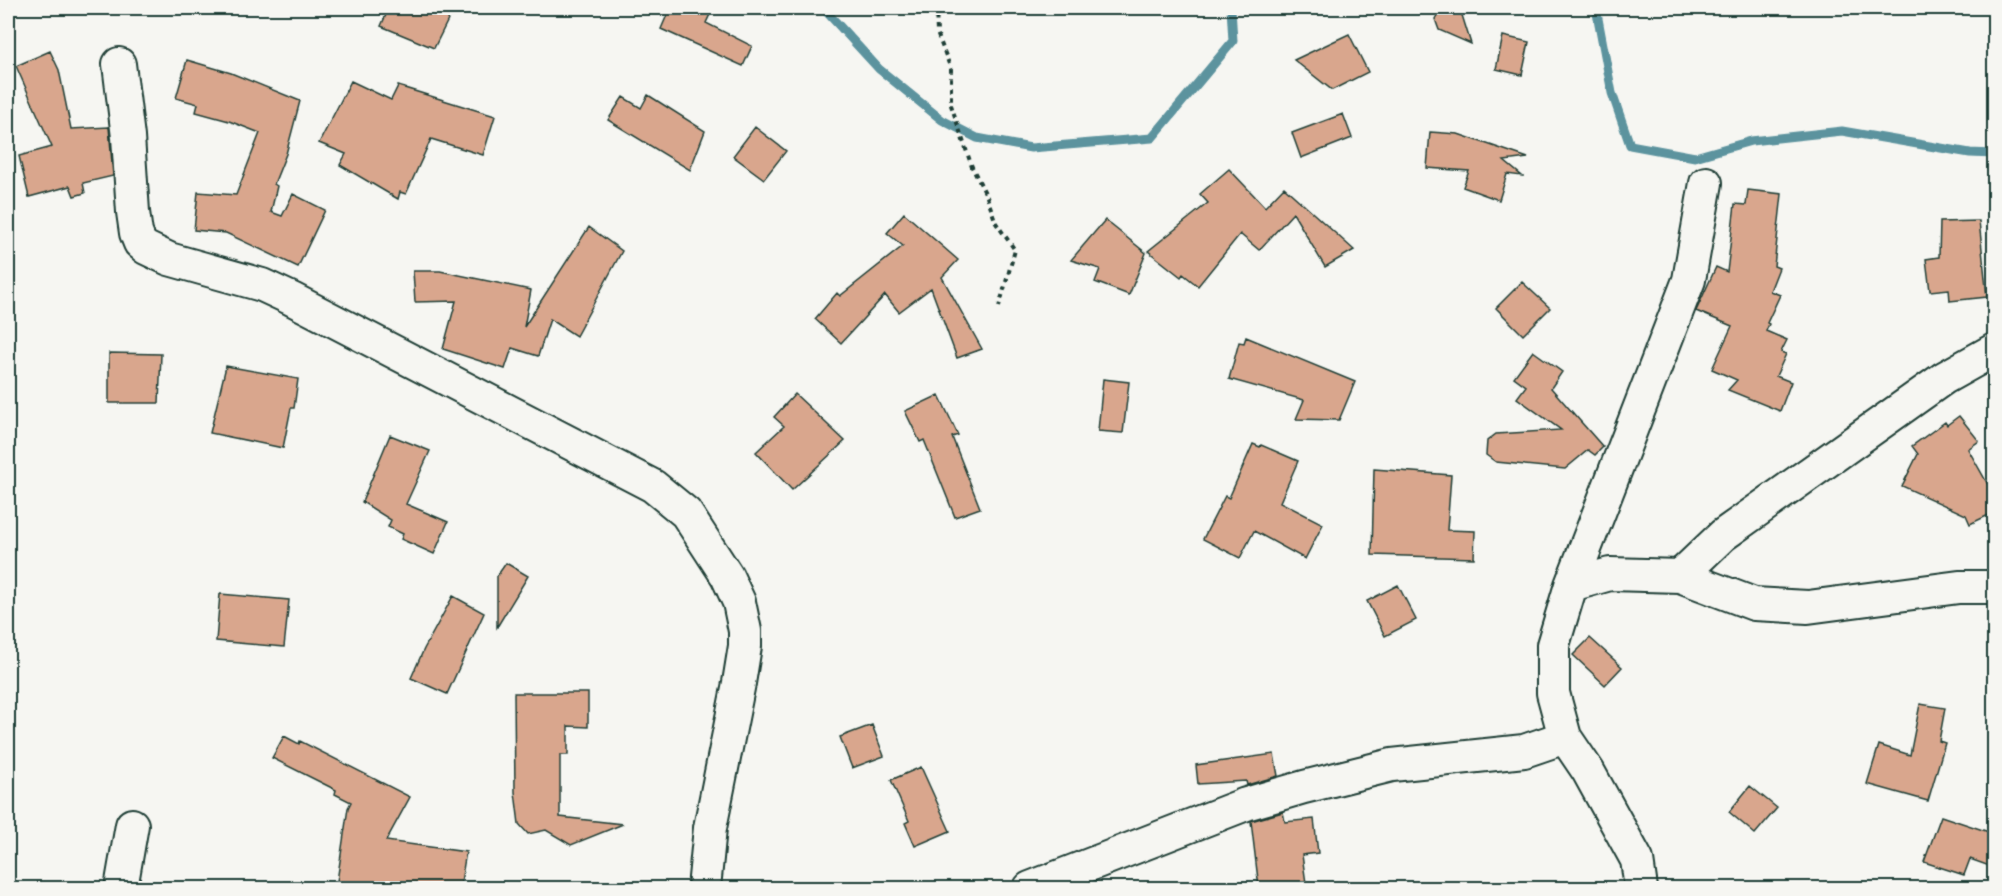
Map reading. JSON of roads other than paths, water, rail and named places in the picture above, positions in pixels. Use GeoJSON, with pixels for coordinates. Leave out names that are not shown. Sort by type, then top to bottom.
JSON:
{"type":"FeatureCollection","features":[{"type":"Feature","properties":{"kind":"street"},"geometry":{"type":"LineString","coordinates":[[119,64],[136,233],[140,243],[146,248],[169,259],[262,285],[292,299],[653,486],[686,513],[733,586],[745,631],[739,683],[710,828],[704,888]]}},
{"type":"Feature","properties":{"kind":"street"},"geometry":{"type":"LineString","coordinates":[[1641,888],[1637,860],[1588,771],[1565,737],[1553,693],[1553,645],[1571,585],[1689,280],[1706,183]]}},
{"type":"Feature","properties":{"kind":"street"},"geometry":{"type":"LineString","coordinates":[[1680,576],[1732,528],[1944,378],[1995,350]]}},
{"type":"Feature","properties":{"kind":"street"},"geometry":{"type":"LineString","coordinates":[[1571,585],[1610,574],[1680,576],[1754,604],[1808,607],[1959,587],[1995,587]]}},
{"type":"Feature","properties":{"kind":"street"},"geometry":{"type":"LineString","coordinates":[[1030,888],[1246,804],[1304,787],[1392,765],[1524,751],[1565,737]]}},
{"type":"Feature","properties":{"kind":"street"},"geometry":{"type":"LineString","coordinates":[[121,888],[132,825]]}},
{"type":"Feature","properties":{"kind":"waterway"},"geometry":{"type":"LineString","coordinates":[[823,8],[879,69],[942,120],[977,138],[1031,148],[1152,138],[1233,41],[1231,8]]}},
{"type":"Feature","properties":{"kind":"waterway"},"geometry":{"type":"LineString","coordinates":[[1596,8],[1612,93],[1630,145],[1695,157],[1751,141],[1842,131],[1970,153],[1994,154]]}}]}
